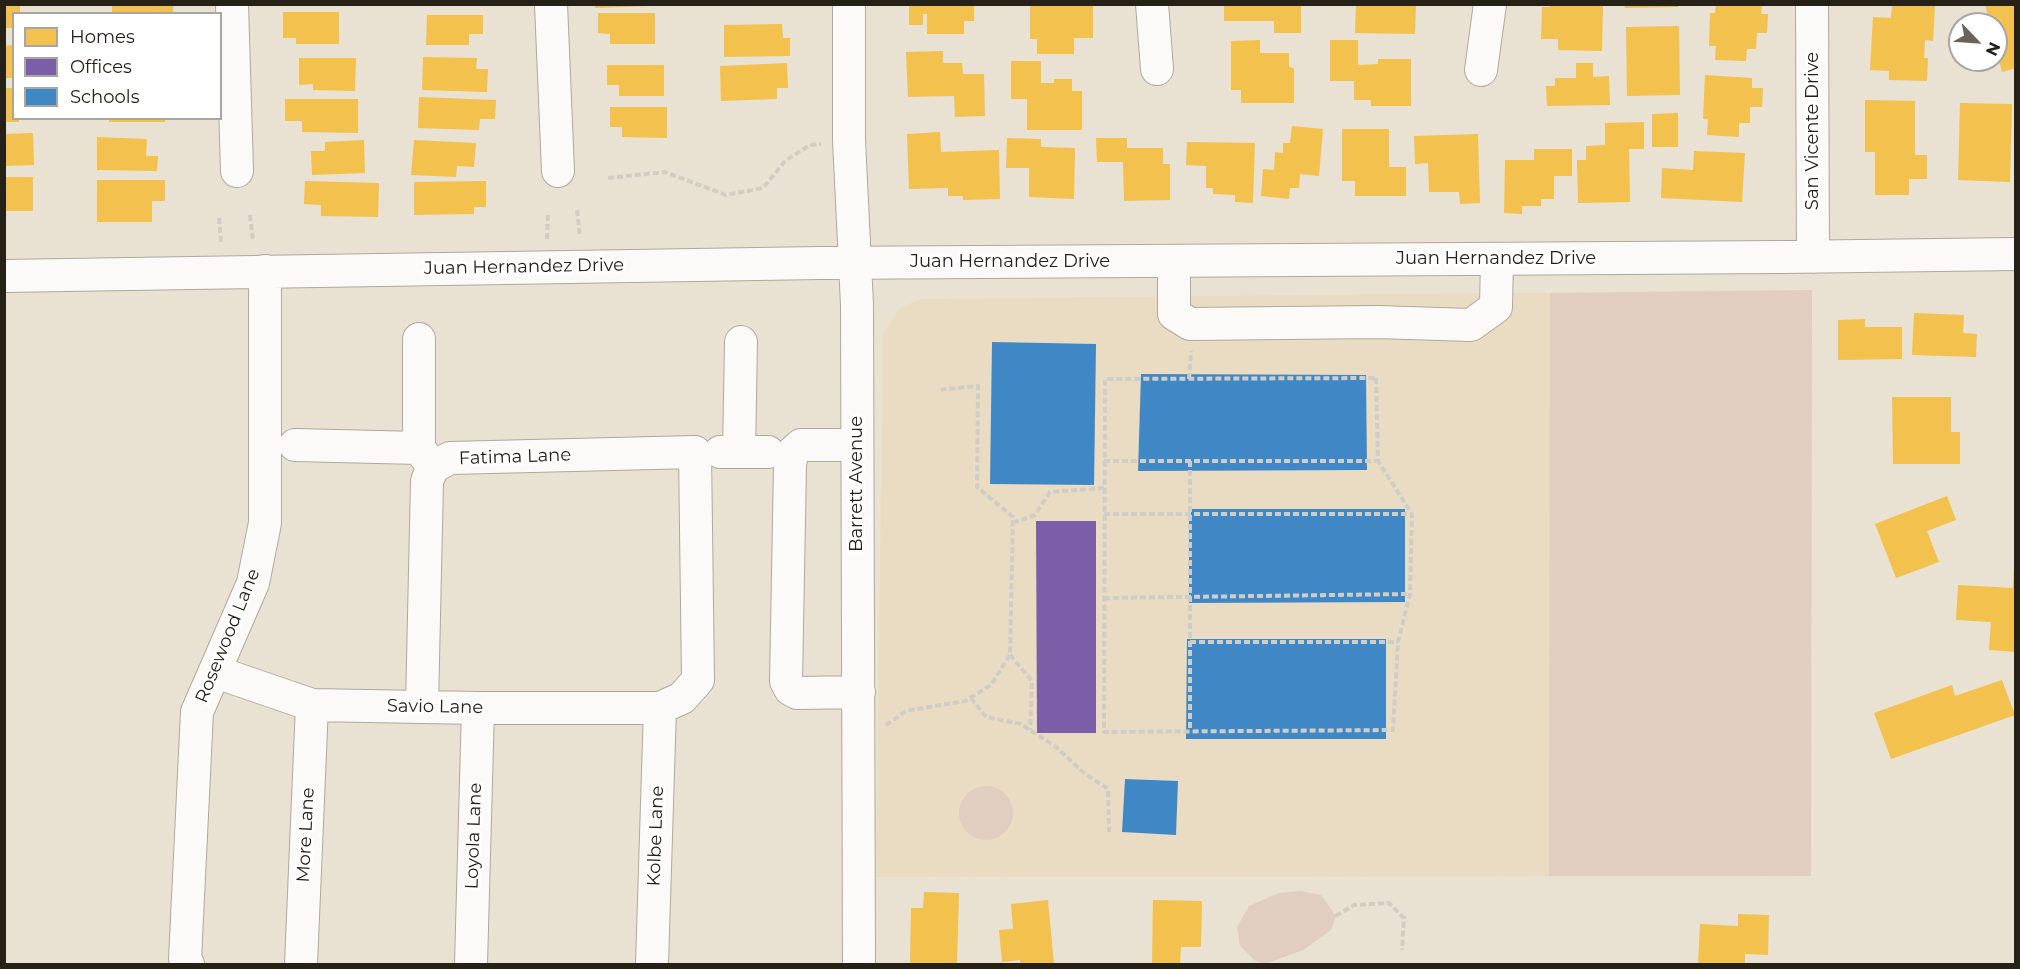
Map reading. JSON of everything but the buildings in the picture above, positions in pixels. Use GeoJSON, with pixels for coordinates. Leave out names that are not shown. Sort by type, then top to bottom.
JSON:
{"type":"FeatureCollection","features":[{"type":"Feature","properties":{"kind":"street"},"geometry":{"type":"LineString","coordinates":[[232,4],[237,171]]}},
{"type":"Feature","properties":{"kind":"street"},"geometry":{"type":"LineString","coordinates":[[551,4],[558,171]]}},
{"type":"Feature","properties":{"kind":"street","name":"Barrett Avenue"},"geometry":{"type":"LineString","coordinates":[[849,4],[849,140],[855,262],[857,445],[859,964]]}},
{"type":"Feature","properties":{"kind":"street"},"geometry":{"type":"LineString","coordinates":[[1152,4],[1157,69]]}},
{"type":"Feature","properties":{"kind":"street"},"geometry":{"type":"LineString","coordinates":[[1481,70],[1490,4]]}},
{"type":"Feature","properties":{"kind":"street","name":"San Vicente Drive"},"geometry":{"type":"LineString","coordinates":[[1812,4],[1813,257]]}},
{"type":"Feature","properties":{"kind":"street","name":"Juan Hernandez Drive"},"geometry":{"type":"LineString","coordinates":[[4,276],[855,262],[2016,254]]}},
{"type":"Feature","properties":{"kind":"street"},"geometry":{"type":"LineString","coordinates":[[1174,261],[1174,314],[1190,324],[1377,322],[1471,325],[1496,307],[1497,259]]}},
{"type":"Feature","properties":{"kind":"street","name":"Rosewood Lane"},"geometry":{"type":"LineString","coordinates":[[188,964],[185,959],[197,712],[254,583],[265,523],[265,271]]}},
{"type":"Feature","properties":{"kind":"street"},"geometry":{"type":"LineString","coordinates":[[295,445],[426,458],[418,339]]}},
{"type":"Feature","properties":{"kind":"street","name":"Fatima Lane"},"geometry":{"type":"LineString","coordinates":[[422,706],[426,458],[754,452],[741,342]]}},
{"type":"Feature","properties":{"kind":"street"},"geometry":{"type":"LineString","coordinates":[[857,445],[801,445],[792,453],[786,681],[789,689],[797,693],[859,692]]}},
{"type":"Feature","properties":{"kind":"street"},"geometry":{"type":"LineString","coordinates":[[660,708],[682,698],[698,680],[695,452]]}},
{"type":"Feature","properties":{"kind":"street","name":"Savio Lane"},"geometry":{"type":"LineString","coordinates":[[216,672],[312,705],[660,708]]}},
{"type":"Feature","properties":{"kind":"street","name":"More Lane"},"geometry":{"type":"LineString","coordinates":[[301,964],[312,705]]}},
{"type":"Feature","properties":{"kind":"street","name":"Loyola Lane"},"geometry":{"type":"LineString","coordinates":[[471,964],[478,708]]}},
{"type":"Feature","properties":{"kind":"street","name":"Kolbe Lane"},"geometry":{"type":"LineString","coordinates":[[652,964],[660,708]]}},
{"type":"Feature","properties":{"kind":"path"},"geometry":{"type":"LineString","coordinates":[[608,178],[665,172],[726,195],[763,188],[786,160],[810,145],[821,144]]}},
{"type":"Feature","properties":{"kind":"path"},"geometry":{"type":"LineString","coordinates":[[577,210],[580,237]]}},
{"type":"Feature","properties":{"kind":"path"},"geometry":{"type":"LineString","coordinates":[[548,213],[548,239]]}},
{"type":"Feature","properties":{"kind":"path"},"geometry":{"type":"LineString","coordinates":[[250,215],[252,241]]}},
{"type":"Feature","properties":{"kind":"path"},"geometry":{"type":"LineString","coordinates":[[219,218],[221,242]]}},
{"type":"Feature","properties":{"kind":"path"},"geometry":{"type":"LineString","coordinates":[[1376,378],[1378,461],[1412,514],[1410,594],[1398,642],[1393,730],[1104,732],[1105,379],[1376,378]]}},
{"type":"Feature","properties":{"kind":"path"},"geometry":{"type":"LineString","coordinates":[[886,725],[906,711],[971,698],[991,685],[1010,656],[1013,517],[977,487],[978,386],[937,390]]}},
{"type":"Feature","properties":{"kind":"path"},"geometry":{"type":"LineString","coordinates":[[1104,461],[1378,461]]}},
{"type":"Feature","properties":{"kind":"path"},"geometry":{"type":"LineString","coordinates":[[1190,461],[1190,731]]}},
{"type":"Feature","properties":{"kind":"path"},"geometry":{"type":"LineString","coordinates":[[1013,523],[1035,516],[1050,492],[1104,488]]}},
{"type":"Feature","properties":{"kind":"path"},"geometry":{"type":"LineString","coordinates":[[1104,514],[1412,514]]}},
{"type":"Feature","properties":{"kind":"path"},"geometry":{"type":"LineString","coordinates":[[1104,598],[1410,594]]}},
{"type":"Feature","properties":{"kind":"path"},"geometry":{"type":"LineString","coordinates":[[1190,642],[1398,642]]}},
{"type":"Feature","properties":{"kind":"path"},"geometry":{"type":"LineString","coordinates":[[1010,656],[1032,681],[1030,730]]}},
{"type":"Feature","properties":{"kind":"path"},"geometry":{"type":"LineString","coordinates":[[971,698],[986,717],[1021,724],[1056,747],[1084,773],[1108,789],[1109,832]]}},
{"type":"Feature","properties":{"kind":"path"},"geometry":{"type":"LineString","coordinates":[[1336,916],[1354,905],[1389,903],[1404,918],[1402,950]]}},
{"type":"Feature","properties":{"kind":"shaded area"},"geometry":{"type":"Polygon","coordinates":[[[1812,290],[1811,876],[876,877],[883,334],[899,309],[919,299],[1812,290]]]}},
{"type":"Feature","properties":{"kind":"shaded area"},"geometry":{"type":"Polygon","coordinates":[[[1812,290],[1811,876],[1549,876],[1550,293],[1812,290]]]}},
{"type":"Feature","properties":{"kind":"shaded area"},"geometry":{"type":"Polygon","coordinates":[[[986,786],[996,788],[1005,794],[1011,803],[1013,813],[1011,823],[1005,832],[996,838],[986,840],[976,838],[967,832],[961,823],[959,813],[961,803],[967,794],[976,788],[986,786]]]}},
{"type":"Feature","properties":{"kind":"shaded area"},"geometry":{"type":"Polygon","coordinates":[[[1301,891],[1321,895],[1336,916],[1331,930],[1303,950],[1265,964],[1254,960],[1240,946],[1237,927],[1249,906],[1279,893],[1301,891]]]}}]}
